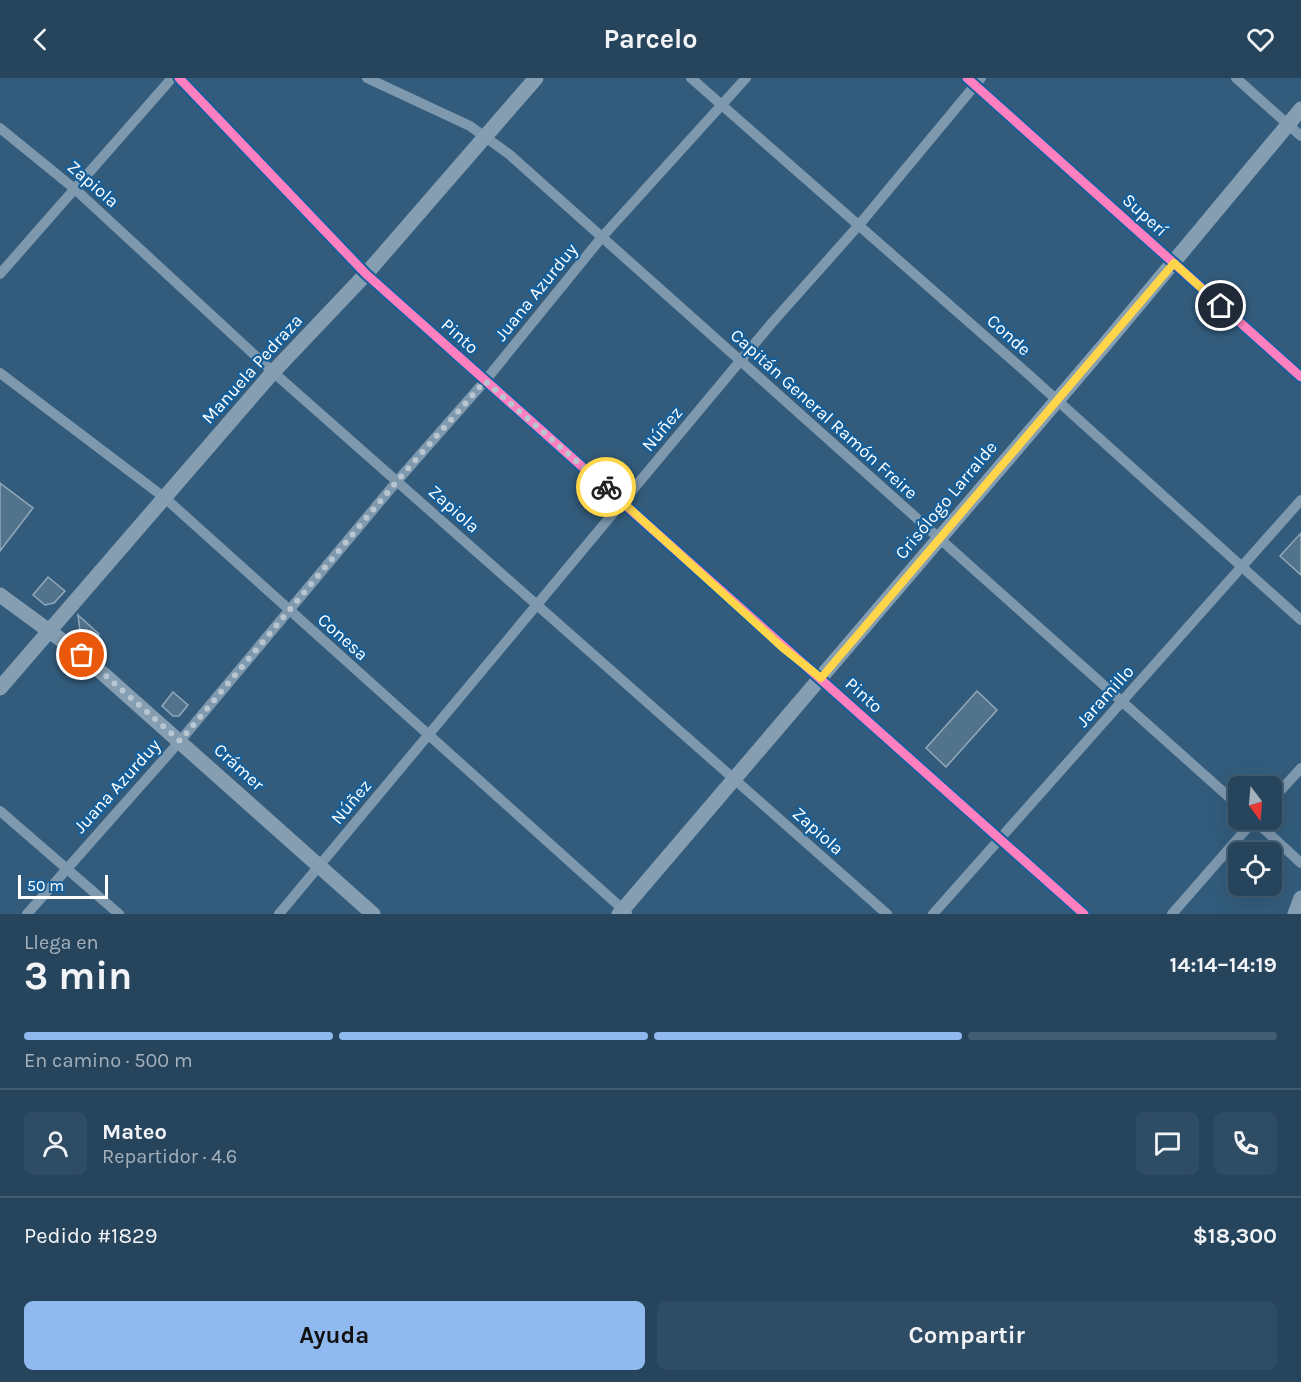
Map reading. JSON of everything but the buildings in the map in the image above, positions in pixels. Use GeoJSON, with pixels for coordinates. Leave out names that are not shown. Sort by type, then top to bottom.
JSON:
{"type":"FeatureCollection","features":[{"type":"Feature","properties":{"kind":"street"},"geometry":{"type":"LineString","coordinates":[[0,274],[172,78]]}},
{"type":"Feature","properties":{"kind":"street","name":"Pinto"},"geometry":{"type":"LineString","coordinates":[[179,78],[366,274],[1084,914]]}},
{"type":"Feature","properties":{"kind":"street","name":"Capitán General Ramón Freire"},"geometry":{"type":"LineString","coordinates":[[367,78],[470,126],[510,155],[1228,796]]}},
{"type":"Feature","properties":{"kind":"street","name":"Manuela Pedraza"},"geometry":{"type":"LineString","coordinates":[[0,688],[273,372],[366,274],[536,78]]}},
{"type":"Feature","properties":{"kind":"street","name":"Conde"},"geometry":{"type":"LineString","coordinates":[[691,78],[1301,620]]}},
{"type":"Feature","properties":{"kind":"street","name":"Juana Azurduy"},"geometry":{"type":"LineString","coordinates":[[27,914],[180,741],[398,480],[485,381],[602,237],[747,78]]}},
{"type":"Feature","properties":{"kind":"street"},"geometry":{"type":"LineString","coordinates":[[1236,78],[1301,136]]}},
{"type":"Feature","properties":{"kind":"street","name":"Núñez"},"geometry":{"type":"LineString","coordinates":[[279,914],[739,361],[859,225],[974,80]]}},
{"type":"Feature","properties":{"kind":"street","name":"Superí"},"geometry":{"type":"LineString","coordinates":[[974,80],[1301,377]]}},
{"type":"Feature","properties":{"kind":"street","name":"Crisólogo Larralde"},"geometry":{"type":"LineString","coordinates":[[623,912],[1301,110]]}},
{"type":"Feature","properties":{"kind":"street","name":"Zapiola"},"geometry":{"type":"LineString","coordinates":[[0,128],[76,190],[273,372],[887,914]]}},
{"type":"Feature","properties":{"kind":"street","name":"Conesa"},"geometry":{"type":"LineString","coordinates":[[0,373],[165,498],[623,912]]}},
{"type":"Feature","properties":{"kind":"street","name":"Jaramillo"},"geometry":{"type":"LineString","coordinates":[[933,914],[1301,500]]}},
{"type":"Feature","properties":{"kind":"street","name":"Crámer"},"geometry":{"type":"LineString","coordinates":[[0,595],[82,655],[373,914]]}},
{"type":"Feature","properties":{"kind":"street"},"geometry":{"type":"LineString","coordinates":[[1282,789],[1301,768]]}},
{"type":"Feature","properties":{"kind":"street"},"geometry":{"type":"LineString","coordinates":[[0,812],[119,914]]}},
{"type":"Feature","properties":{"kind":"street"},"geometry":{"type":"LineString","coordinates":[[1172,914],[1245,830]]}},
{"type":"Feature","properties":{"kind":"street"},"geometry":{"type":"LineString","coordinates":[[1266,830],[1301,863]]}},
{"type":"Feature","properties":{"kind":"street"},"geometry":{"type":"LineString","coordinates":[[1295,914],[1301,898]]}},
{"type":"Feature","properties":{"kind":"cycle path"},"geometry":{"type":"LineString","coordinates":[[179,78],[366,274],[1084,914]]}},
{"type":"Feature","properties":{"kind":"cycle path"},"geometry":{"type":"LineString","coordinates":[[967,78],[1301,377]]}},
{"type":"Feature","properties":{"kind":"way so far"},"geometry":{"type":"LineString","coordinates":[[82,655],[180,741],[398,480],[485,381],[606,487]]}},
{"type":"Feature","properties":{"kind":"route"},"geometry":{"type":"LineString","coordinates":[[606,487],[792,656],[821,678],[1174,263],[1221,306]]}}]}
